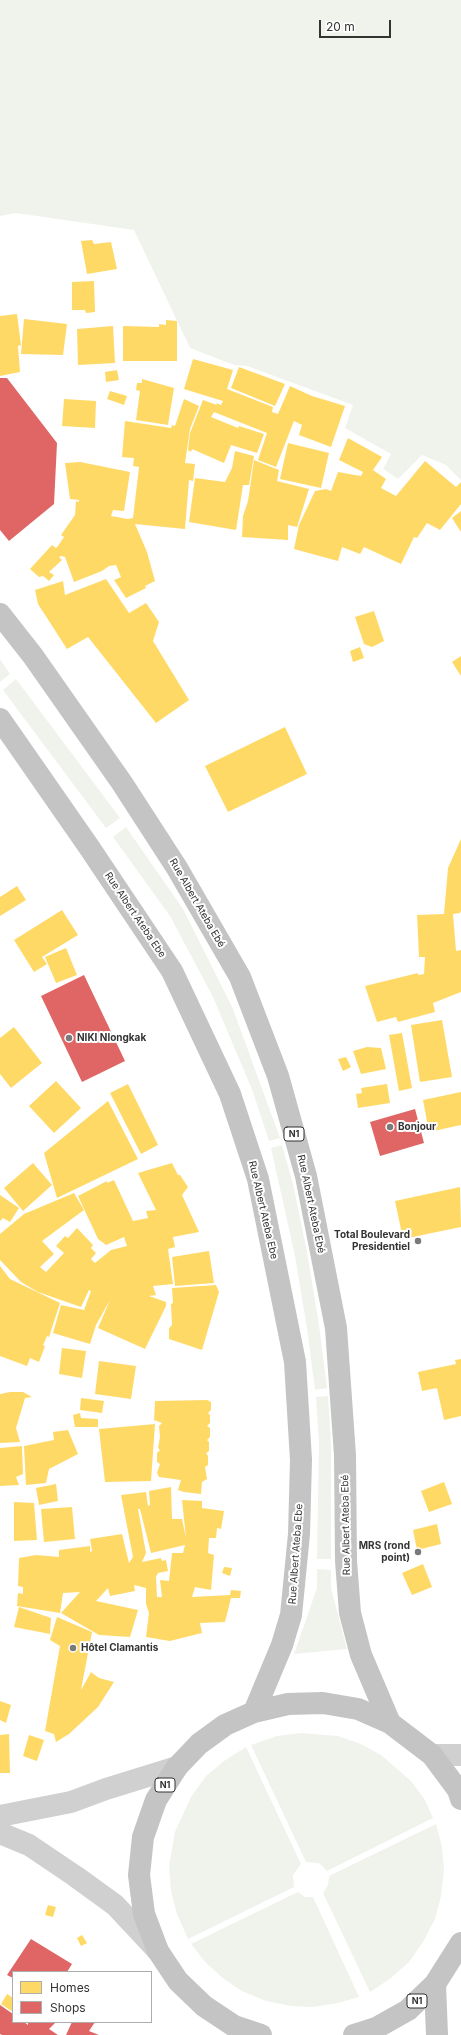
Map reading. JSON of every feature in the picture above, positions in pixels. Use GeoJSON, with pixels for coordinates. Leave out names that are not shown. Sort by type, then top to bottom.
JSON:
{"type":"FeatureCollection","features":[{"type":"Feature","properties":{"kind":"highway","name":"Rue Albert Ateba Ebé"},"geometry":{"type":"LineString","coordinates":[[0,614],[33,656],[122,783],[177,868],[240,977],[278,1076],[306,1176],[336,1328],[345,1455],[346,1561],[350,1613],[361,1655],[390,1723]]}},
{"type":"Feature","properties":{"kind":"highway","name":"Rue Albert Ateba Ebe"},"geometry":{"type":"LineString","coordinates":[[0,719],[172,970],[230,1094],[258,1178],[295,1362],[300,1460],[299,1534],[291,1615],[282,1645],[254,1712]]}},
{"type":"Feature","properties":{"kind":"highway","name":"N1"},"geometry":{"type":"LineString","coordinates":[[261,2035],[234,2026],[204,2006],[178,1981],[158,1951],[144,1914],[139,1876],[143,1837],[156,1800],[177,1767],[199,1744],[225,1725],[254,1712],[288,1704],[323,1703],[358,1709],[390,1723],[432,1755],[458,1790],[461,1799]]}},
{"type":"Feature","properties":{"kind":"highway","name":"N1"},"geometry":{"type":"LineString","coordinates":[[354,2035],[376,2028],[408,2010],[435,1984],[461,1943]]}},
{"type":"Feature","properties":{"kind":"highway","name":"N1"},"geometry":{"type":"LineString","coordinates":[[435,1984],[437,2035]]}},
{"type":"Feature","properties":{"kind":"main road"},"geometry":{"type":"LineString","coordinates":[[432,1755],[461,1755]]}},
{"type":"Feature","properties":{"kind":"main road"},"geometry":{"type":"LineString","coordinates":[[0,1816],[71,1802],[106,1789],[177,1767]]}},
{"type":"Feature","properties":{"kind":"main road"},"geometry":{"type":"LineString","coordinates":[[0,1833],[28,1845],[115,1905],[158,1951]]}},
{"type":"Feature","properties":{"kind":"shaded area"},"geometry":{"type":"Polygon","coordinates":[[[0,0],[461,0],[461,480],[446,465],[422,455],[398,479],[383,469],[391,454],[345,428],[353,405],[247,366],[234,365],[190,348],[134,230],[16,213],[0,216],[0,0]]]}},
{"type":"Feature","properties":{"kind":"shaded area"},"geometry":{"type":"Polygon","coordinates":[[[0,659],[10,674],[0,682],[0,659]]]}},
{"type":"Feature","properties":{"kind":"shaded area"},"geometry":{"type":"Polygon","coordinates":[[[16,679],[120,818],[106,828],[3,690],[16,679]]]}},
{"type":"Feature","properties":{"kind":"shaded area"},"geometry":{"type":"Polygon","coordinates":[[[126,827],[183,909],[233,1009],[280,1138],[269,1141],[253,1092],[213,997],[170,916],[113,837],[126,827]]]}},
{"type":"Feature","properties":{"kind":"shaded area"},"geometry":{"type":"Polygon","coordinates":[[[282,1145],[293,1184],[307,1252],[319,1325],[327,1388],[315,1390],[307,1328],[295,1256],[271,1148],[282,1145]]]}},
{"type":"Feature","properties":{"kind":"shaded area"},"geometry":{"type":"Polygon","coordinates":[[[328,1396],[331,1443],[331,1559],[317,1559],[319,1443],[316,1397],[328,1396]]]}},
{"type":"Feature","properties":{"kind":"shaded area"},"geometry":{"type":"Polygon","coordinates":[[[317,1569],[331,1570],[331,1588],[347,1649],[294,1654],[317,1588],[317,1569]]]}},
{"type":"Feature","properties":{"kind":"shaded area"},"geometry":{"type":"Polygon","coordinates":[[[301,1733],[338,1736],[361,1744],[381,1755],[411,1781],[425,1800],[433,1818],[327,1871],[319,1863],[306,1862],[251,1745],[277,1736],[301,1733]]]}},
{"type":"Feature","properties":{"kind":"shaded area"},"geometry":{"type":"Polygon","coordinates":[[[246,1747],[301,1864],[293,1875],[294,1887],[188,1939],[177,1914],[171,1891],[169,1866],[175,1832],[191,1797],[206,1776],[224,1761],[246,1747]]]}},
{"type":"Feature","properties":{"kind":"shaded area"},"geometry":{"type":"Polygon","coordinates":[[[436,1824],[442,1847],[444,1870],[441,1896],[435,1919],[423,1942],[409,1962],[391,1978],[370,1992],[323,1893],[328,1885],[329,1876],[436,1824]]]}},
{"type":"Feature","properties":{"kind":"shaded area"},"geometry":{"type":"Polygon","coordinates":[[[298,1892],[305,1897],[313,1897],[359,1997],[338,2003],[313,2007],[291,2006],[266,2001],[242,1991],[224,1979],[206,1963],[191,1944],[298,1892]]]}},
{"type":"Feature","properties":{"kind":"building: Homes"},"geometry":{"type":"Polygon","coordinates":[[[92,240],[94,244],[111,242],[117,269],[87,274],[81,241],[92,240]]]}},
{"type":"Feature","properties":{"kind":"building: Homes"},"geometry":{"type":"Polygon","coordinates":[[[94,281],[95,312],[86,313],[85,310],[72,310],[72,282],[94,281]]]}},
{"type":"Feature","properties":{"kind":"building: Homes"},"geometry":{"type":"Polygon","coordinates":[[[17,314],[21,345],[18,346],[20,372],[0,376],[0,316],[17,314]]]}},
{"type":"Feature","properties":{"kind":"building: Homes"},"geometry":{"type":"Polygon","coordinates":[[[24,319],[67,324],[63,355],[21,354],[24,319]]]}},
{"type":"Feature","properties":{"kind":"building: Homes"},"geometry":{"type":"Polygon","coordinates":[[[166,320],[177,321],[177,361],[123,361],[123,326],[159,327],[159,324],[166,325],[166,320]]]}},
{"type":"Feature","properties":{"kind":"building: Homes"},"geometry":{"type":"Polygon","coordinates":[[[113,326],[115,363],[78,365],[77,329],[113,326]]]}},
{"type":"Feature","properties":{"kind":"building: Homes"},"geometry":{"type":"Polygon","coordinates":[[[193,359],[233,370],[227,389],[273,407],[272,412],[278,414],[290,386],[312,396],[345,406],[331,447],[299,435],[302,425],[294,421],[276,467],[258,460],[267,433],[214,412],[211,417],[238,428],[239,426],[264,434],[257,453],[231,445],[224,463],[192,449],[191,452],[188,450],[190,433],[203,400],[217,405],[216,403],[221,405],[223,401],[184,389],[193,359]]]}},
{"type":"Feature","properties":{"kind":"building: Homes"},"geometry":{"type":"Polygon","coordinates":[[[239,367],[285,384],[275,406],[231,388],[239,367]]]}},
{"type":"Feature","properties":{"kind":"building: Homes"},"geometry":{"type":"Polygon","coordinates":[[[117,370],[119,380],[106,382],[105,372],[117,370]]]}},
{"type":"Feature","properties":{"kind":"building: Homes"},"geometry":{"type":"Polygon","coordinates":[[[142,379],[174,388],[168,425],[136,420],[140,391],[136,390],[137,383],[142,383],[142,379]]]}},
{"type":"Feature","properties":{"kind":"building: Homes"},"geometry":{"type":"Polygon","coordinates":[[[110,391],[127,396],[124,405],[107,399],[110,391]]]}},
{"type":"Feature","properties":{"kind":"building: Homes"},"geometry":{"type":"Polygon","coordinates":[[[64,399],[96,401],[95,428],[62,426],[64,399]]]}},
{"type":"Feature","properties":{"kind":"building: Homes"},"geometry":{"type":"Polygon","coordinates":[[[184,399],[199,406],[190,429],[185,463],[195,464],[193,481],[189,480],[185,529],[135,524],[147,552],[155,581],[145,586],[146,588],[126,598],[114,580],[121,577],[116,565],[109,566],[102,571],[74,582],[65,557],[61,556],[59,557],[62,560],[49,572],[54,575],[49,581],[43,576],[39,577],[30,569],[52,545],[56,548],[58,546],[64,537],[61,535],[75,515],[76,501],[79,502],[79,500],[70,499],[65,463],[80,462],[130,472],[124,511],[113,510],[111,516],[128,519],[133,518],[139,467],[133,466],[134,458],[122,457],[125,421],[171,428],[172,425],[175,426],[184,399]]]}},
{"type":"Feature","properties":{"kind":"building: Homes"},"geometry":{"type":"Polygon","coordinates":[[[348,438],[382,457],[373,470],[386,479],[381,488],[396,496],[425,461],[456,487],[461,482],[461,504],[440,530],[427,523],[417,538],[414,537],[401,564],[364,547],[360,554],[342,547],[338,561],[294,549],[299,525],[315,491],[326,489],[331,491],[338,472],[361,476],[363,472],[339,460],[348,438]]]}},
{"type":"Feature","properties":{"kind":"building: Homes"},"geometry":{"type":"Polygon","coordinates":[[[288,443],[329,453],[321,488],[280,479],[288,443]]]}},
{"type":"Feature","properties":{"kind":"building: Homes"},"geometry":{"type":"Polygon","coordinates":[[[235,451],[254,456],[249,485],[243,485],[236,530],[189,522],[195,478],[225,482],[232,468],[235,451]]]}},
{"type":"Feature","properties":{"kind":"building: Homes"},"geometry":{"type":"Polygon","coordinates":[[[254,460],[279,470],[277,481],[309,489],[297,527],[288,525],[288,540],[242,537],[243,516],[248,501],[254,460]]]}},
{"type":"Feature","properties":{"kind":"building: Homes"},"geometry":{"type":"Polygon","coordinates":[[[461,511],[461,532],[452,518],[461,511]]]}},
{"type":"Feature","properties":{"kind":"building: Homes"},"geometry":{"type":"Polygon","coordinates":[[[106,579],[129,613],[146,603],[159,622],[153,641],[189,700],[156,723],[88,637],[67,649],[38,604],[35,590],[63,581],[65,595],[106,579]]]}},
{"type":"Feature","properties":{"kind":"building: Homes"},"geometry":{"type":"Polygon","coordinates":[[[374,611],[384,641],[372,647],[364,644],[355,617],[374,611]]]}},
{"type":"Feature","properties":{"kind":"building: Homes"},"geometry":{"type":"Polygon","coordinates":[[[360,647],[364,658],[353,662],[350,651],[360,647]]]}},
{"type":"Feature","properties":{"kind":"building: Homes"},"geometry":{"type":"Polygon","coordinates":[[[461,656],[461,676],[452,662],[461,656]]]}},
{"type":"Feature","properties":{"kind":"building: Homes"},"geometry":{"type":"Polygon","coordinates":[[[285,727],[307,774],[228,812],[205,766],[285,727]]]}},
{"type":"Feature","properties":{"kind":"building: Homes"},"geometry":{"type":"Polygon","coordinates":[[[461,839],[461,911],[460,913],[453,914],[456,951],[461,950],[461,992],[433,1003],[435,1012],[398,1022],[396,1017],[377,1022],[365,986],[418,973],[418,975],[424,974],[425,957],[419,957],[417,915],[444,914],[448,868],[461,839]]]}},
{"type":"Feature","properties":{"kind":"building: Homes"},"geometry":{"type":"Polygon","coordinates":[[[17,886],[26,900],[0,916],[0,897],[17,886]]]}},
{"type":"Feature","properties":{"kind":"building: Homes"},"geometry":{"type":"Polygon","coordinates":[[[62,910],[78,935],[42,957],[47,964],[34,972],[14,940],[62,910]]]}},
{"type":"Feature","properties":{"kind":"building: Homes"},"geometry":{"type":"Polygon","coordinates":[[[66,948],[77,975],[56,983],[45,957],[66,948]]]}},
{"type":"Feature","properties":{"kind":"building: Homes"},"geometry":{"type":"Polygon","coordinates":[[[442,1020],[452,1077],[420,1082],[411,1025],[442,1020]]]}},
{"type":"Feature","properties":{"kind":"building: Homes"},"geometry":{"type":"Polygon","coordinates":[[[14,1027],[42,1063],[11,1088],[0,1074],[0,1038],[14,1027]]]}},
{"type":"Feature","properties":{"kind":"building: Homes"},"geometry":{"type":"Polygon","coordinates":[[[402,1033],[412,1088],[399,1091],[389,1035],[402,1033]]]}},
{"type":"Feature","properties":{"kind":"building: Homes"},"geometry":{"type":"Polygon","coordinates":[[[367,1047],[381,1048],[386,1069],[361,1074],[353,1051],[367,1047]]]}},
{"type":"Feature","properties":{"kind":"building: Homes"},"geometry":{"type":"Polygon","coordinates":[[[346,1057],[351,1067],[343,1071],[338,1059],[346,1057]]]}},
{"type":"Feature","properties":{"kind":"building: Homes"},"geometry":{"type":"Polygon","coordinates":[[[56,1081],[81,1108],[54,1133],[29,1106],[56,1081]]]}},
{"type":"Feature","properties":{"kind":"building: Homes"},"geometry":{"type":"Polygon","coordinates":[[[128,1084],[158,1145],[141,1154],[110,1093],[128,1084]]]}},
{"type":"Feature","properties":{"kind":"building: Homes"},"geometry":{"type":"Polygon","coordinates":[[[387,1084],[390,1103],[358,1108],[356,1094],[362,1093],[361,1088],[387,1084]]]}},
{"type":"Feature","properties":{"kind":"building: Homes"},"geometry":{"type":"Polygon","coordinates":[[[461,1092],[461,1125],[429,1132],[423,1100],[461,1092]]]}},
{"type":"Feature","properties":{"kind":"building: Homes"},"geometry":{"type":"Polygon","coordinates":[[[108,1101],[138,1159],[57,1198],[44,1153],[108,1101]]]}},
{"type":"Feature","properties":{"kind":"building: Homes"},"geometry":{"type":"Polygon","coordinates":[[[33,1163],[52,1185],[23,1211],[4,1188],[33,1163]]]}},
{"type":"Feature","properties":{"kind":"building: Homes"},"geometry":{"type":"Polygon","coordinates":[[[172,1163],[178,1175],[180,1175],[188,1187],[182,1195],[199,1232],[173,1237],[175,1247],[168,1249],[173,1284],[153,1286],[156,1295],[149,1296],[166,1302],[166,1306],[145,1349],[98,1328],[110,1300],[96,1325],[90,1344],[53,1333],[61,1305],[84,1310],[91,1291],[89,1290],[81,1307],[38,1292],[21,1282],[0,1260],[0,1234],[24,1214],[74,1193],[84,1210],[42,1241],[54,1254],[40,1267],[46,1272],[64,1253],[56,1246],[65,1236],[68,1238],[77,1228],[93,1245],[91,1248],[96,1253],[91,1259],[95,1263],[111,1250],[127,1246],[124,1237],[106,1245],[98,1239],[78,1196],[107,1181],[107,1183],[114,1180],[133,1221],[148,1218],[146,1211],[156,1210],[138,1173],[172,1163]]]}},
{"type":"Feature","properties":{"kind":"building: Homes"},"geometry":{"type":"Polygon","coordinates":[[[460,1187],[461,1227],[403,1239],[395,1201],[460,1187]]]}},
{"type":"Feature","properties":{"kind":"building: Homes"},"geometry":{"type":"Polygon","coordinates":[[[0,1195],[19,1208],[10,1222],[3,1218],[0,1221],[0,1195]]]}},
{"type":"Feature","properties":{"kind":"building: Homes"},"geometry":{"type":"Polygon","coordinates":[[[209,1251],[214,1283],[175,1286],[172,1257],[209,1251]]]}},
{"type":"Feature","properties":{"kind":"building: Homes"},"geometry":{"type":"Polygon","coordinates":[[[0,1266],[10,1279],[60,1303],[49,1337],[47,1336],[43,1345],[45,1346],[39,1362],[30,1358],[27,1366],[0,1356],[0,1266]]]}},
{"type":"Feature","properties":{"kind":"building: Homes"},"geometry":{"type":"Polygon","coordinates":[[[216,1285],[219,1292],[202,1350],[169,1339],[169,1328],[172,1325],[172,1288],[216,1285]]]}},
{"type":"Feature","properties":{"kind":"building: Homes"},"geometry":{"type":"Polygon","coordinates":[[[62,1348],[86,1351],[82,1378],[59,1374],[62,1348]]]}},
{"type":"Feature","properties":{"kind":"building: Homes"},"geometry":{"type":"Polygon","coordinates":[[[461,1359],[461,1416],[444,1420],[437,1388],[422,1391],[418,1372],[456,1364],[455,1360],[461,1359]]]}},
{"type":"Feature","properties":{"kind":"building: Homes"},"geometry":{"type":"Polygon","coordinates":[[[99,1361],[136,1366],[131,1399],[95,1394],[99,1361]]]}},
{"type":"Feature","properties":{"kind":"building: Homes"},"geometry":{"type":"Polygon","coordinates":[[[23,1392],[32,1397],[25,1398],[16,1428],[20,1442],[0,1443],[0,1394],[23,1392]]]}},
{"type":"Feature","properties":{"kind":"building: Homes"},"geometry":{"type":"Polygon","coordinates":[[[81,1398],[104,1401],[102,1413],[80,1410],[81,1398]]]}},
{"type":"Feature","properties":{"kind":"building: Homes"},"geometry":{"type":"Polygon","coordinates":[[[207,1400],[211,1402],[211,1410],[208,1413],[210,1415],[210,1423],[207,1426],[210,1428],[210,1437],[207,1440],[209,1442],[209,1451],[206,1453],[208,1456],[208,1465],[205,1467],[207,1479],[202,1482],[201,1494],[184,1492],[178,1490],[181,1480],[159,1477],[157,1473],[160,1464],[157,1462],[157,1453],[160,1450],[158,1448],[160,1437],[159,1426],[162,1423],[154,1420],[155,1401],[207,1400]]]}},
{"type":"Feature","properties":{"kind":"building: Homes"},"geometry":{"type":"Polygon","coordinates":[[[80,1413],[81,1418],[98,1419],[98,1427],[75,1427],[73,1415],[80,1413]]]}},
{"type":"Feature","properties":{"kind":"building: Homes"},"geometry":{"type":"Polygon","coordinates":[[[155,1424],[151,1481],[105,1482],[99,1429],[155,1424]]]}},
{"type":"Feature","properties":{"kind":"building: Homes"},"geometry":{"type":"Polygon","coordinates":[[[68,1430],[78,1454],[49,1469],[46,1483],[26,1485],[24,1446],[54,1440],[53,1432],[68,1430]]]}},
{"type":"Feature","properties":{"kind":"building: Homes"},"geometry":{"type":"Polygon","coordinates":[[[22,1446],[23,1474],[16,1477],[19,1485],[0,1486],[0,1448],[22,1446]]]}},
{"type":"Feature","properties":{"kind":"building: Homes"},"geometry":{"type":"Polygon","coordinates":[[[444,1482],[452,1504],[429,1512],[421,1491],[444,1482]]]}},
{"type":"Feature","properties":{"kind":"building: Homes"},"geometry":{"type":"Polygon","coordinates":[[[56,1484],[58,1501],[39,1505],[36,1488],[56,1484]]]}},
{"type":"Feature","properties":{"kind":"building: Homes"},"geometry":{"type":"Polygon","coordinates":[[[171,1487],[172,1519],[182,1519],[186,1538],[182,1500],[202,1501],[202,1508],[224,1511],[221,1529],[217,1528],[216,1538],[209,1538],[208,1553],[214,1555],[211,1590],[195,1587],[192,1597],[230,1595],[231,1590],[241,1591],[240,1598],[231,1598],[225,1622],[200,1623],[202,1633],[170,1641],[146,1637],[149,1613],[146,1604],[146,1588],[134,1585],[135,1591],[110,1596],[108,1588],[96,1601],[138,1610],[130,1637],[99,1635],[61,1613],[80,1592],[63,1593],[60,1613],[17,1606],[18,1593],[23,1594],[23,1587],[18,1586],[19,1558],[36,1555],[59,1557],[59,1550],[90,1546],[90,1552],[92,1551],[90,1539],[122,1534],[129,1563],[133,1557],[121,1495],[146,1492],[148,1506],[150,1505],[149,1491],[171,1487]],[[138,1509],[146,1553],[142,1562],[161,1558],[162,1561],[166,1560],[168,1571],[158,1573],[156,1577],[157,1597],[162,1597],[160,1580],[169,1581],[172,1553],[183,1553],[185,1545],[151,1553],[140,1509],[138,1509]]]}},
{"type":"Feature","properties":{"kind":"building: Homes"},"geometry":{"type":"Polygon","coordinates":[[[14,1502],[34,1503],[37,1540],[14,1541],[14,1502]]]}},
{"type":"Feature","properties":{"kind":"building: Homes"},"geometry":{"type":"Polygon","coordinates":[[[72,1507],[75,1539],[44,1542],[41,1509],[72,1507]]]}},
{"type":"Feature","properties":{"kind":"building: Homes"},"geometry":{"type":"Polygon","coordinates":[[[437,1524],[441,1544],[417,1550],[413,1530],[437,1524]]]}},
{"type":"Feature","properties":{"kind":"building: Homes"},"geometry":{"type":"Polygon","coordinates":[[[423,1564],[432,1587],[412,1595],[402,1573],[423,1564]]]}},
{"type":"Feature","properties":{"kind":"building: Homes"},"geometry":{"type":"Polygon","coordinates":[[[224,1567],[232,1568],[230,1576],[222,1573],[224,1567]]]}},
{"type":"Feature","properties":{"kind":"building: Homes"},"geometry":{"type":"Polygon","coordinates":[[[19,1607],[51,1618],[50,1634],[14,1627],[19,1607]]]}},
{"type":"Feature","properties":{"kind":"building: Homes"},"geometry":{"type":"Polygon","coordinates":[[[57,1617],[92,1632],[81,1690],[91,1672],[99,1678],[114,1682],[98,1707],[69,1734],[56,1742],[54,1734],[45,1731],[60,1646],[50,1640],[57,1617]]]}},
{"type":"Feature","properties":{"kind":"building: Homes"},"geometry":{"type":"Polygon","coordinates":[[[0,1701],[11,1705],[6,1723],[0,1720],[0,1701]]]}},
{"type":"Feature","properties":{"kind":"building: Homes"},"geometry":{"type":"Polygon","coordinates":[[[9,1734],[10,1773],[0,1773],[0,1735],[9,1734]]]}},
{"type":"Feature","properties":{"kind":"building: Homes"},"geometry":{"type":"Polygon","coordinates":[[[29,1735],[44,1740],[37,1761],[23,1756],[29,1735]]]}},
{"type":"Feature","properties":{"kind":"building: Homes"},"geometry":{"type":"Polygon","coordinates":[[[48,1905],[56,1907],[53,1917],[45,1915],[48,1905]]]}},
{"type":"Feature","properties":{"kind":"building: Homes"},"geometry":{"type":"Polygon","coordinates":[[[82,1935],[87,1943],[81,1946],[77,1938],[82,1935]]]}},
{"type":"Feature","properties":{"kind":"building: Homes"},"geometry":{"type":"Polygon","coordinates":[[[7,1994],[12,1997],[12,2011],[1,2004],[7,1994]]]}},
{"type":"Feature","properties":{"kind":"building: Shops"},"geometry":{"type":"Polygon","coordinates":[[[0,378],[7,378],[57,443],[54,504],[9,541],[0,530],[0,378]]]}},
{"type":"Feature","properties":{"kind":"building: Shops"},"geometry":{"type":"Polygon","coordinates":[[[84,975],[125,1061],[82,1082],[41,996],[84,975]]]}},
{"type":"Feature","properties":{"kind":"building: Shops"},"geometry":{"type":"Polygon","coordinates":[[[415,1109],[424,1143],[380,1156],[370,1122],[415,1109]]]}},
{"type":"Feature","properties":{"kind":"building: Shops"},"geometry":{"type":"Polygon","coordinates":[[[31,1939],[72,1964],[68,1971],[12,1971],[12,1978],[7,1975],[31,1939]]]}},
{"type":"Feature","properties":{"kind":"building: Shops"},"geometry":{"type":"Polygon","coordinates":[[[0,2005],[12,2013],[12,2023],[25,2023],[28,2025],[28,2023],[55,2023],[49,2029],[58,2035],[2,2035],[0,2034],[0,2005]]]}},
{"type":"Feature","properties":{"kind":"building: Shops"},"geometry":{"type":"Polygon","coordinates":[[[72,2023],[94,2023],[89,2031],[99,2035],[66,2035],[72,2023]]]}},
{"type":"Feature","properties":{"kind":"place","name":"NIKI Nlongkak"},"geometry":{"type":"Point","coordinates":[69,1038]}},
{"type":"Feature","properties":{"kind":"place","name":"Bonjour"},"geometry":{"type":"Point","coordinates":[390,1127]}},
{"type":"Feature","properties":{"kind":"place","name":"Total Boulevard Presidentiel"},"geometry":{"type":"Point","coordinates":[418,1241]}},
{"type":"Feature","properties":{"kind":"place","name":"MRS (rond point)"},"geometry":{"type":"Point","coordinates":[418,1552]}},
{"type":"Feature","properties":{"kind":"place","name":"Hôtel Clamantis"},"geometry":{"type":"Point","coordinates":[73,1648]}}]}
